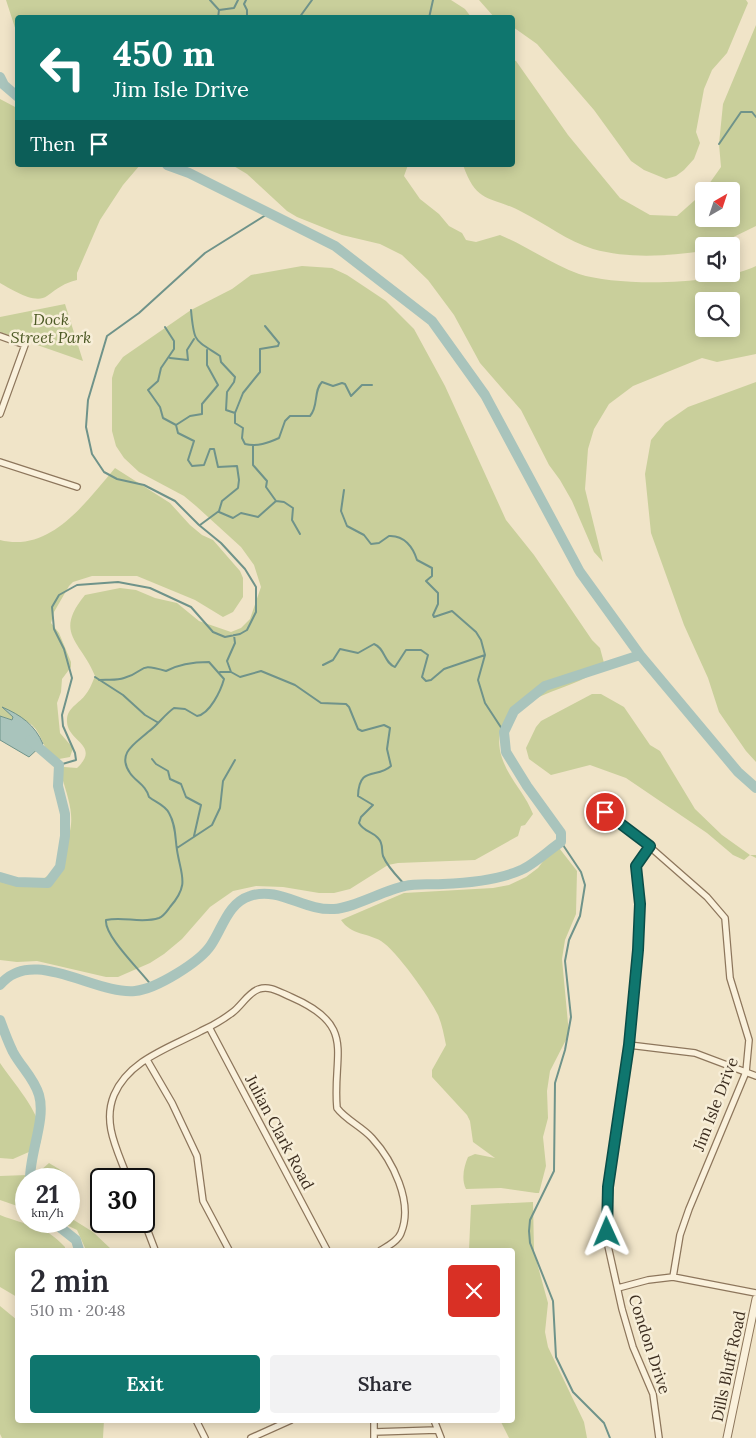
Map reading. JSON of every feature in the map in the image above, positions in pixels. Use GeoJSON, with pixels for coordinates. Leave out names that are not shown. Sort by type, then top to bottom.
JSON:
{"type":"FeatureCollection","features":[{"type":"Feature","properties":{"kind":"street"},"geometry":{"type":"LineString","coordinates":[[0,336],[25,345],[0,414]]}},
{"type":"Feature","properties":{"kind":"street"},"geometry":{"type":"LineString","coordinates":[[0,462],[77,487]]}},
{"type":"Feature","properties":{"kind":"street","name":"Jim Isle Drive"},"geometry":{"type":"LineString","coordinates":[[605,812],[650,846],[707,897],[725,918],[730,978],[749,1040],[746,1072],[680,1235],[673,1277]]}},
{"type":"Feature","properties":{"kind":"street","name":"Condon Drive"},"geometry":{"type":"LineString","coordinates":[[650,846],[636,866],[640,904],[638,950],[629,1045],[607,1194],[608,1246],[632,1347],[653,1394],[659,1438]]}},
{"type":"Feature","properties":{"kind":"street"},"geometry":{"type":"LineString","coordinates":[[124,1168],[108,1119],[111,1107],[124,1079],[135,1065],[209,1027],[233,1012],[259,989],[267,988],[308,1004],[323,1015],[337,1039],[339,1055],[337,1108],[370,1136],[383,1151],[397,1181],[406,1210],[401,1234],[384,1248]]}},
{"type":"Feature","properties":{"kind":"street","name":"Julian Clark Road"},"geometry":{"type":"LineString","coordinates":[[209,1027],[325,1248]]}},
{"type":"Feature","properties":{"kind":"street"},"geometry":{"type":"LineString","coordinates":[[629,1045],[695,1053],[756,1076]]}},
{"type":"Feature","properties":{"kind":"street"},"geometry":{"type":"LineString","coordinates":[[147,1060],[172,1103],[197,1156],[203,1201],[228,1248]]}},
{"type":"Feature","properties":{"kind":"street"},"geometry":{"type":"LineString","coordinates":[[149,1233],[154,1248]]}},
{"type":"Feature","properties":{"kind":"street"},"geometry":{"type":"LineString","coordinates":[[618,1288],[648,1280],[673,1277],[756,1293]]}},
{"type":"Feature","properties":{"kind":"street","name":"Dills Bluff Road"},"geometry":{"type":"LineString","coordinates":[[727,1438],[756,1299]]}},
{"type":"Feature","properties":{"kind":"street"},"geometry":{"type":"LineString","coordinates":[[198,1423],[205,1438]]}},
{"type":"Feature","properties":{"kind":"street"},"geometry":{"type":"LineString","coordinates":[[251,1438],[285,1423]]}},
{"type":"Feature","properties":{"kind":"street"},"geometry":{"type":"LineString","coordinates":[[435,1423],[441,1438]]}},
{"type":"Feature","properties":{"kind":"street"},"geometry":{"type":"LineString","coordinates":[[374,1435],[437,1430]]}},
{"type":"Feature","properties":{"kind":"green space"},"geometry":{"type":"Polygon","coordinates":[[[6,0],[451,0],[465,9],[470,15],[15,15],[15,28],[6,0]]]}},
{"type":"Feature","properties":{"kind":"green space"},"geometry":{"type":"Polygon","coordinates":[[[479,0],[746,0],[748,3],[727,53],[712,70],[704,89],[696,132],[700,143],[694,159],[676,176],[666,179],[644,170],[631,161],[594,110],[537,44],[515,28],[515,15],[492,15],[479,0]]]}},
{"type":"Feature","properties":{"kind":"green space"},"geometry":{"type":"Polygon","coordinates":[[[756,25],[756,226],[733,237],[695,237],[695,252],[677,254],[648,256],[620,254],[593,249],[574,242],[522,212],[479,193],[468,178],[464,167],[515,167],[515,61],[568,135],[620,198],[650,215],[677,216],[695,200],[695,228],[740,228],[740,182],[710,182],[721,167],[719,144],[723,104],[756,25]]]}},
{"type":"Feature","properties":{"kind":"green space"},"geometry":{"type":"Polygon","coordinates":[[[0,99],[15,107],[15,167],[138,167],[123,185],[100,220],[77,273],[77,280],[65,284],[47,296],[36,299],[23,295],[0,283],[0,99]]]}},
{"type":"Feature","properties":{"kind":"green space"},"geometry":{"type":"Polygon","coordinates":[[[235,167],[407,167],[404,176],[420,199],[439,214],[449,226],[462,233],[466,240],[476,242],[500,235],[569,270],[597,278],[643,282],[695,280],[695,282],[740,282],[740,272],[756,266],[756,354],[717,362],[702,358],[633,386],[609,404],[594,429],[588,449],[585,489],[603,562],[594,552],[572,501],[549,465],[521,410],[480,363],[454,315],[428,280],[402,255],[380,244],[342,235],[287,211],[247,174],[235,167]]]}},
{"type":"Feature","properties":{"kind":"green space"},"geometry":{"type":"Polygon","coordinates":[[[302,266],[332,268],[347,275],[386,301],[414,329],[445,386],[506,520],[534,555],[592,640],[600,648],[604,663],[593,674],[520,707],[506,720],[499,736],[502,758],[533,814],[525,825],[521,826],[518,836],[475,860],[388,865],[350,889],[334,893],[256,886],[233,891],[210,907],[182,939],[164,954],[150,963],[118,977],[106,977],[37,961],[17,962],[0,960],[0,881],[16,884],[31,883],[51,874],[57,868],[68,840],[71,811],[60,771],[64,767],[77,768],[84,760],[86,754],[85,749],[69,729],[67,717],[83,698],[95,676],[70,629],[71,619],[85,595],[120,588],[136,590],[155,598],[177,603],[199,621],[231,632],[241,628],[250,619],[261,587],[254,565],[241,547],[184,496],[139,472],[124,458],[116,446],[112,431],[112,378],[115,368],[123,357],[191,310],[232,289],[251,275],[302,266]]]}},
{"type":"Feature","properties":{"kind":"green space","name":"Dock Street Park"},"geometry":{"type":"Polygon","coordinates":[[[65,304],[83,361],[0,332],[0,317],[65,304]]]}},
{"type":"Feature","properties":{"kind":"green space"},"geometry":{"type":"Polygon","coordinates":[[[756,382],[756,762],[719,712],[708,678],[684,625],[651,533],[645,474],[651,440],[665,423],[688,407],[756,382]]]}},
{"type":"Feature","properties":{"kind":"green space"},"geometry":{"type":"Polygon","coordinates":[[[115,468],[170,503],[190,525],[202,535],[213,540],[240,571],[243,578],[243,597],[233,612],[223,617],[195,600],[137,576],[92,576],[73,582],[54,612],[51,623],[59,633],[71,662],[71,667],[62,679],[61,692],[57,703],[60,733],[73,748],[70,757],[59,759],[49,753],[32,725],[13,717],[12,720],[0,716],[0,540],[18,542],[35,539],[51,532],[66,522],[79,509],[115,468]]]}},
{"type":"Feature","properties":{"kind":"green space"},"geometry":{"type":"Polygon","coordinates":[[[592,694],[601,694],[624,707],[650,745],[660,751],[695,809],[722,835],[750,855],[744,860],[733,855],[707,833],[626,778],[590,765],[551,775],[529,759],[526,748],[541,721],[592,694]]]}},
{"type":"Feature","properties":{"kind":"green space"},"geometry":{"type":"Polygon","coordinates":[[[556,844],[577,871],[576,914],[565,940],[562,959],[569,1034],[550,1071],[547,1091],[548,1118],[543,1137],[546,1166],[539,1193],[501,1188],[466,1189],[464,1173],[468,1157],[475,1154],[495,1158],[473,1142],[470,1121],[467,1115],[432,1077],[432,1070],[446,1045],[438,1015],[412,975],[387,946],[376,938],[350,928],[341,920],[404,893],[493,888],[509,885],[526,877],[538,868],[556,844]]]}},
{"type":"Feature","properties":{"kind":"green space"},"geometry":{"type":"Polygon","coordinates":[[[0,1063],[29,1104],[40,1128],[41,1139],[38,1148],[13,1159],[0,1158],[0,1063]]]}},
{"type":"Feature","properties":{"kind":"green space"},"geometry":{"type":"Polygon","coordinates":[[[49,1163],[58,1168],[43,1168],[49,1163]]]}},
{"type":"Feature","properties":{"kind":"green space"},"geometry":{"type":"Polygon","coordinates":[[[15,1175],[15,1205],[0,1200],[0,1176],[15,1175]]]}},
{"type":"Feature","properties":{"kind":"green space"},"geometry":{"type":"Polygon","coordinates":[[[533,1202],[534,1252],[548,1303],[545,1332],[548,1347],[584,1422],[587,1438],[509,1438],[502,1423],[515,1423],[515,1248],[469,1248],[471,1205],[533,1202]]]}},
{"type":"Feature","properties":{"kind":"green space"},"geometry":{"type":"Polygon","coordinates":[[[0,1215],[15,1220],[15,1233],[48,1233],[65,1247],[15,1248],[15,1296],[0,1287],[0,1215]]]}},
{"type":"Feature","properties":{"kind":"green space"},"geometry":{"type":"Polygon","coordinates":[[[80,1224],[90,1230],[90,1233],[94,1233],[110,1248],[85,1248],[78,1233],[80,1233],[80,1224]]]}},
{"type":"Feature","properties":{"kind":"green space"},"geometry":{"type":"Polygon","coordinates":[[[0,1306],[15,1318],[15,1423],[104,1423],[103,1438],[2,1438],[0,1434],[0,1306]]]}},
{"type":"Feature","properties":{"kind":"water"},"geometry":{"type":"Polygon","coordinates":[[[2,707],[27,721],[40,737],[43,744],[29,757],[0,740],[0,716],[12,720],[13,717],[2,707]]]}},
{"type":"Feature","properties":{"kind":"waterway"},"geometry":{"type":"LineString","coordinates":[[210,0],[219,10]]}},
{"type":"Feature","properties":{"kind":"waterway"},"geometry":{"type":"LineString","coordinates":[[219,10],[234,8],[238,0]]}},
{"type":"Feature","properties":{"kind":"waterway"},"geometry":{"type":"LineString","coordinates":[[246,0],[244,4],[247,15]]}},
{"type":"Feature","properties":{"kind":"waterway"},"geometry":{"type":"LineString","coordinates":[[301,15],[312,0]]}},
{"type":"Feature","properties":{"kind":"waterway"},"geometry":{"type":"LineString","coordinates":[[430,15],[433,0]]}},
{"type":"Feature","properties":{"kind":"waterway"},"geometry":{"type":"LineString","coordinates":[[218,15],[219,10]]}},
{"type":"Feature","properties":{"kind":"waterway"},"geometry":{"type":"LineString","coordinates":[[0,77],[4,85],[15,94]]}},
{"type":"Feature","properties":{"kind":"waterway"},"geometry":{"type":"LineString","coordinates":[[719,144],[741,112],[752,112],[756,117]]}},
{"type":"Feature","properties":{"kind":"waterway"},"geometry":{"type":"LineString","coordinates":[[172,167],[189,173],[335,246],[432,321],[485,395],[580,572],[640,655],[738,772],[756,788]]}},
{"type":"Feature","properties":{"kind":"waterway"},"geometry":{"type":"LineString","coordinates":[[59,765],[76,760],[75,753],[63,726],[62,715],[72,678],[64,649],[54,629],[52,607],[59,595],[77,585],[118,582],[150,588],[191,607],[213,632],[225,637],[240,634],[247,630],[256,612],[256,587],[245,569],[221,543],[199,525],[175,501],[144,485],[117,479],[104,472],[92,454],[86,427],[88,400],[107,336],[139,313],[205,253],[269,213]]}},
{"type":"Feature","properties":{"kind":"waterway"},"geometry":{"type":"LineString","coordinates":[[191,310],[193,329],[197,339],[220,356],[221,362],[235,377],[227,392],[226,410],[235,413]]}},
{"type":"Feature","properties":{"kind":"waterway"},"geometry":{"type":"LineString","coordinates":[[265,326],[279,343],[278,346],[260,349],[260,372],[243,393],[235,413],[235,423],[243,428],[242,438],[245,444],[258,445],[275,440],[279,438],[285,421],[290,416],[310,416],[322,382],[333,386],[345,384],[351,396],[362,385],[372,385]]}},
{"type":"Feature","properties":{"kind":"waterway"},"geometry":{"type":"LineString","coordinates":[[165,327],[174,341],[174,349],[161,368],[158,381],[148,390],[160,407],[163,418],[176,425]]}},
{"type":"Feature","properties":{"kind":"waterway"},"geometry":{"type":"LineString","coordinates":[[170,358],[188,360],[187,350],[194,339]]}},
{"type":"Feature","properties":{"kind":"waterway"},"geometry":{"type":"LineString","coordinates":[[176,425],[190,416],[202,414],[202,404],[218,385],[207,365],[207,350]]}},
{"type":"Feature","properties":{"kind":"waterway"},"geometry":{"type":"LineString","coordinates":[[176,425],[178,433],[194,441],[188,460],[192,466],[204,465],[210,449],[214,449],[218,467],[237,466],[238,488],[222,501],[219,511],[200,525]]}},
{"type":"Feature","properties":{"kind":"waterway"},"geometry":{"type":"LineString","coordinates":[[253,446],[253,465],[267,481],[266,487],[276,501]]}},
{"type":"Feature","properties":{"kind":"waterway"},"geometry":{"type":"LineString","coordinates":[[344,490],[341,511],[347,526],[364,535],[371,544],[379,543],[389,536],[394,536],[407,543],[417,560],[432,568],[432,576],[426,581],[438,593],[438,604],[433,615],[434,617],[452,611],[476,632],[481,640],[485,655],[478,680],[485,703],[504,732]]}},
{"type":"Feature","properties":{"kind":"waterway"},"geometry":{"type":"LineString","coordinates":[[276,501],[284,502],[293,508],[292,520],[300,534]]}},
{"type":"Feature","properties":{"kind":"waterway"},"geometry":{"type":"LineString","coordinates":[[219,512],[233,518],[241,513],[258,517],[276,501]]}},
{"type":"Feature","properties":{"kind":"waterway"},"geometry":{"type":"LineString","coordinates":[[231,672],[227,661],[235,643],[234,635]]}},
{"type":"Feature","properties":{"kind":"waterway"},"geometry":{"type":"LineString","coordinates":[[323,665],[333,660],[340,649],[358,653],[374,644],[378,646],[391,665],[395,667],[406,650],[421,650],[428,655],[422,677],[426,681],[431,680],[444,669],[485,655]]}},
{"type":"Feature","properties":{"kind":"waterway"},"geometry":{"type":"LineString","coordinates":[[0,985],[13,974],[29,970],[46,970],[119,990],[135,991],[144,989],[177,974],[205,952],[231,910],[242,899],[250,896],[271,894],[323,909],[334,909],[351,906],[405,886],[452,884],[483,880],[503,876],[526,868],[561,842],[561,833],[527,786],[506,752],[504,732],[514,711],[545,686],[640,655]]}},
{"type":"Feature","properties":{"kind":"waterway"},"geometry":{"type":"LineString","coordinates":[[99,680],[121,679],[146,667],[166,671],[198,662],[209,662],[224,679],[218,695],[206,711],[197,716],[185,709],[174,708],[133,745],[126,754],[126,766],[132,776],[146,789],[149,797],[167,810],[171,818],[182,873],[180,892],[161,917],[152,920],[106,920],[107,927],[117,944],[151,985]]}},
{"type":"Feature","properties":{"kind":"waterway"},"geometry":{"type":"LineString","coordinates":[[220,672],[231,672],[240,677],[261,671],[295,685],[321,703],[346,704],[358,729],[362,731],[384,725],[390,728],[387,749],[391,766],[386,770],[365,776],[362,780],[358,796],[373,805],[361,817],[359,823],[380,840],[385,860],[406,886]]}},
{"type":"Feature","properties":{"kind":"waterway"},"geometry":{"type":"LineString","coordinates":[[95,677],[123,695],[145,715],[157,722]]}},
{"type":"Feature","properties":{"kind":"waterway"},"geometry":{"type":"LineString","coordinates":[[0,877],[17,882],[48,883],[60,867],[65,836],[65,814],[58,786],[59,765],[30,740]]}},
{"type":"Feature","properties":{"kind":"waterway"},"geometry":{"type":"LineString","coordinates":[[152,759],[156,764],[168,771],[170,779],[181,784],[186,797],[201,805],[194,836]]}},
{"type":"Feature","properties":{"kind":"waterway"},"geometry":{"type":"LineString","coordinates":[[177,848],[212,825],[220,808],[223,781],[235,760]]}},
{"type":"Feature","properties":{"kind":"waterway"},"geometry":{"type":"LineString","coordinates":[[561,842],[581,872],[585,885],[580,916],[569,940],[565,961],[571,1017],[565,1050],[555,1083],[554,1171],[530,1220],[529,1231],[530,1243],[553,1301],[556,1357],[573,1392],[604,1423],[610,1438]]}},
{"type":"Feature","properties":{"kind":"waterway"},"geometry":{"type":"LineString","coordinates":[[0,1020],[13,1052],[34,1083],[41,1104],[41,1114],[31,1168]]}},
{"type":"Feature","properties":{"kind":"waterway"},"geometry":{"type":"LineString","coordinates":[[67,1233],[76,1240],[78,1248]]}},
{"type":"Feature","properties":{"kind":"route"},"geometry":{"type":"LineString","coordinates":[[605,812],[650,846],[636,866],[640,904],[638,950],[629,1045],[608,1187],[607,1232]]}}]}
